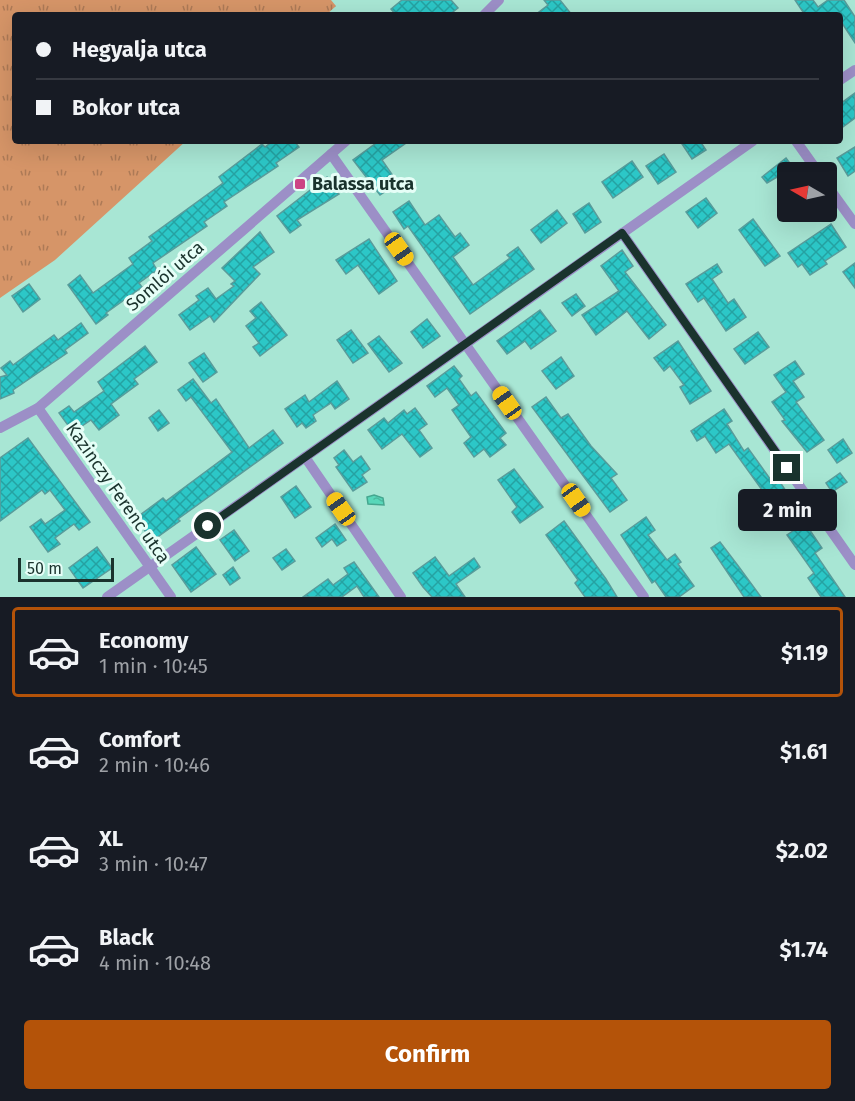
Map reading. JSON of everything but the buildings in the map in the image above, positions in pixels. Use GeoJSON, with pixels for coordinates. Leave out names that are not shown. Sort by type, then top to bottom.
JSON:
{"type":"FeatureCollection","features":[{"type":"Feature","properties":{"kind":"street"},"geometry":{"type":"LineString","coordinates":[[487,12],[499,0]]}},
{"type":"Feature","properties":{"kind":"street","name":"Somlói utca"},"geometry":{"type":"LineString","coordinates":[[0,428],[38,408],[343,144]]}},
{"type":"Feature","properties":{"kind":"street"},"geometry":{"type":"LineString","coordinates":[[107,597],[749,144]]}},
{"type":"Feature","properties":{"kind":"street"},"geometry":{"type":"LineString","coordinates":[[798,144],[811,162]]}},
{"type":"Feature","properties":{"kind":"street"},"geometry":{"type":"LineString","coordinates":[[331,154],[644,597]]}},
{"type":"Feature","properties":{"kind":"street"},"geometry":{"type":"LineString","coordinates":[[837,199],[855,224]]}},
{"type":"Feature","properties":{"kind":"street"},"geometry":{"type":"LineString","coordinates":[[622,233],[855,565]]}},
{"type":"Feature","properties":{"kind":"street","name":"Kazinczy Ferenc utca"},"geometry":{"type":"LineString","coordinates":[[38,408],[171,597]]}},
{"type":"Feature","properties":{"kind":"street"},"geometry":{"type":"LineString","coordinates":[[305,457],[401,597]]}},
{"type":"Feature","properties":{"kind":"green space"},"geometry":{"type":"Polygon","coordinates":[[[0,0],[331,0],[336,6],[329,12],[12,12],[12,144],[183,144],[55,260],[0,298],[0,0]]]}},
{"type":"Feature","properties":{"kind":"water"},"geometry":{"type":"Polygon","coordinates":[[[374,495],[383,498],[384,505],[368,504],[367,497],[374,495]]]}},
{"type":"Feature","properties":{"kind":"place","name":"Balassa utca"},"geometry":{"type":"Point","coordinates":[300,184]}},
{"type":"Feature","properties":{"kind":"route"},"geometry":{"type":"LineString","coordinates":[[208,526],[622,233],[787,468]]}}]}
